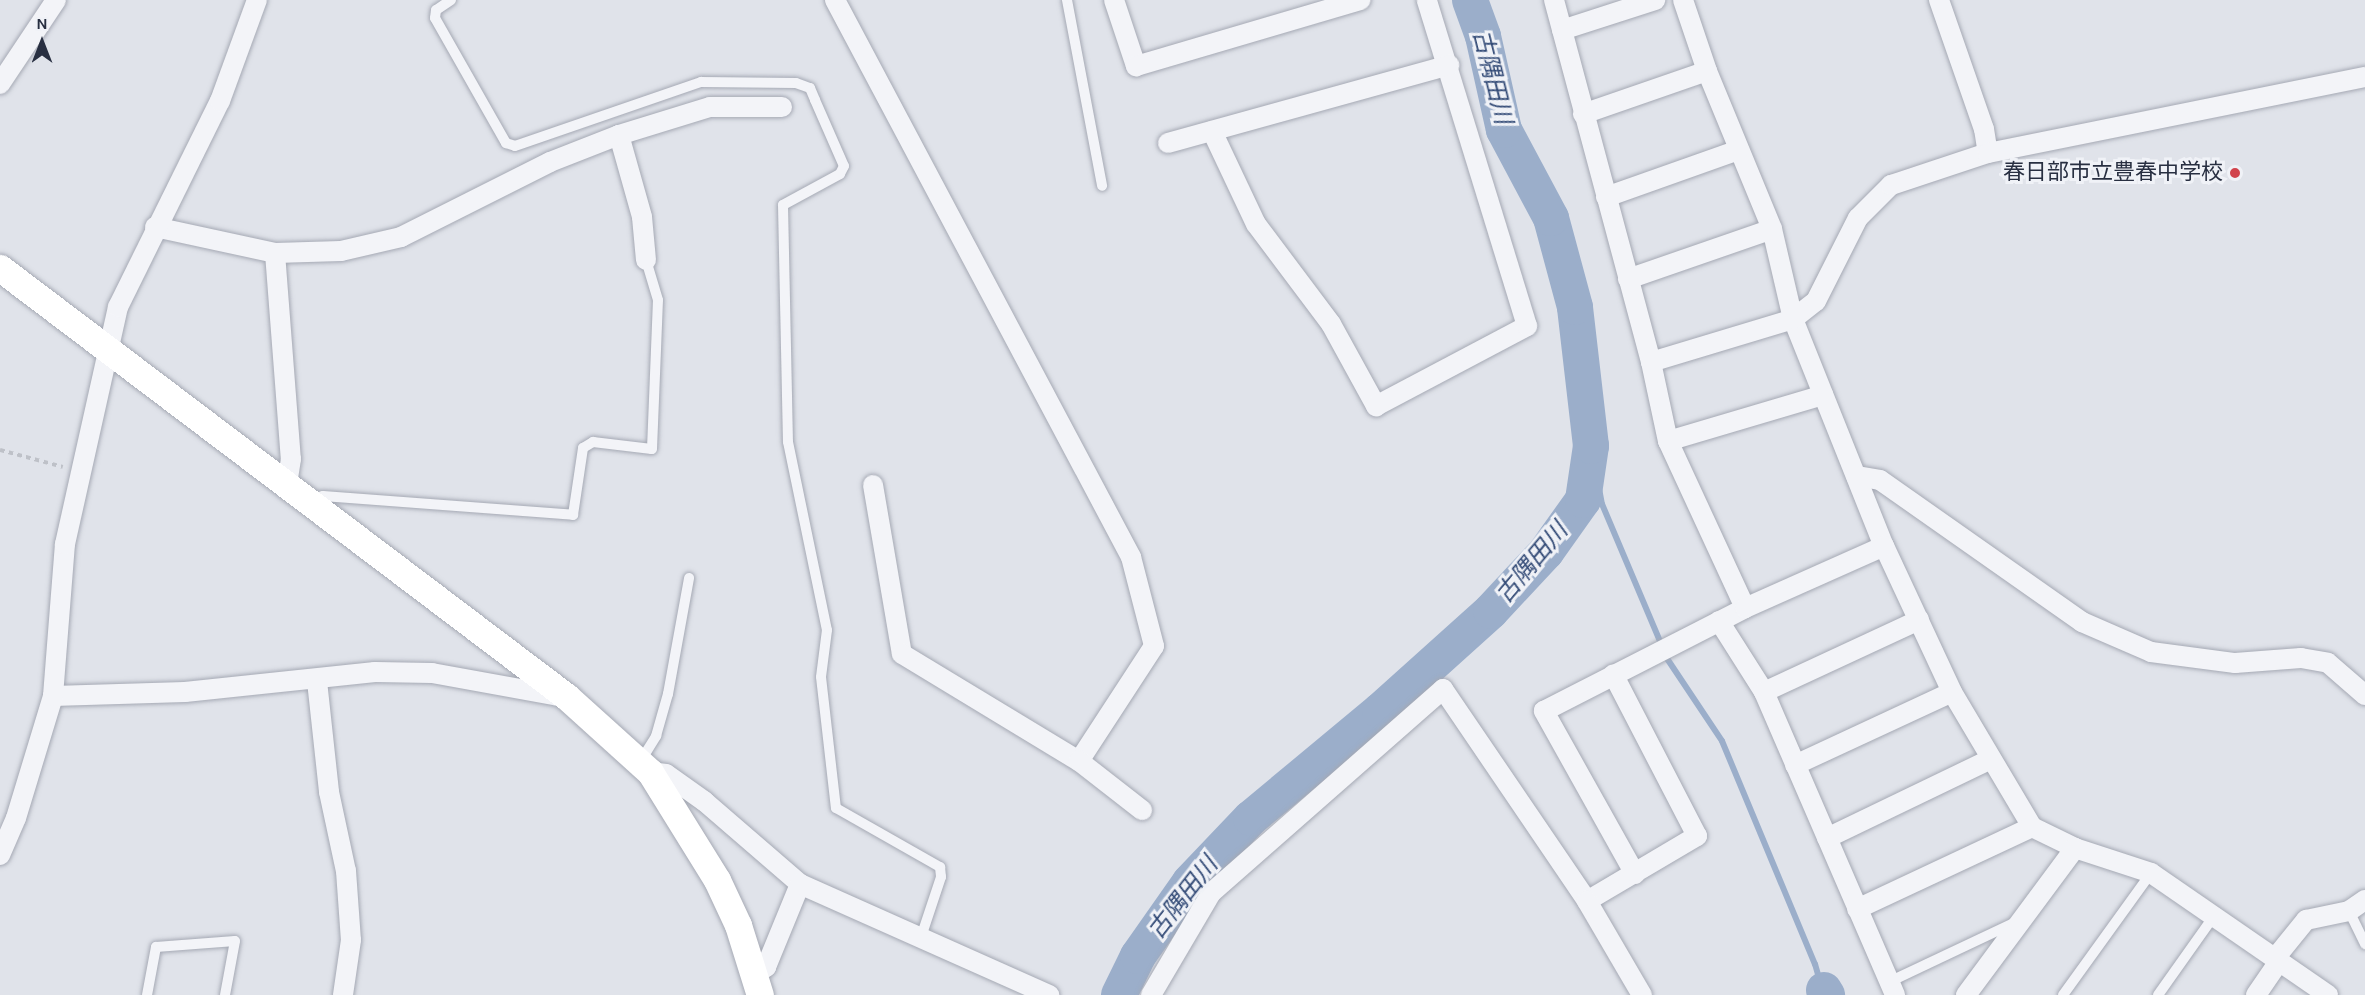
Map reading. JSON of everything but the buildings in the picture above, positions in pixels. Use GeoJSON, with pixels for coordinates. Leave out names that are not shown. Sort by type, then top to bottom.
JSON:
{"type":"FeatureCollection","features":[{"type":"Feature","properties":{"kind":"street"},"geometry":{"type":"LineString","coordinates":[[0,84],[56,0]]}},
{"type":"Feature","properties":{"kind":"street"},"geometry":{"type":"LineString","coordinates":[[0,855],[16,819],[53,696],[65,544],[106,352],[118,307],[155,227],[220,101],[257,0]]}},
{"type":"Feature","properties":{"kind":"street"},"geometry":{"type":"LineString","coordinates":[[835,0],[1131,557],[1154,646],[1079,761]]}},
{"type":"Feature","properties":{"kind":"street"},"geometry":{"type":"LineString","coordinates":[[1114,0],[1136,66],[1360,0]]}},
{"type":"Feature","properties":{"kind":"street"},"geometry":{"type":"LineString","coordinates":[[1212,131],[1256,224],[1330,324],[1376,406],[1527,326],[1449,64],[1427,0]]}},
{"type":"Feature","properties":{"kind":"street"},"geometry":{"type":"LineString","coordinates":[[1554,0],[1651,362],[1668,441],[1745,608]]}},
{"type":"Feature","properties":{"kind":"street"},"geometry":{"type":"LineString","coordinates":[[1562,30],[1655,0]]}},
{"type":"Feature","properties":{"kind":"street"},"geometry":{"type":"LineString","coordinates":[[1683,0],[1707,71],[1772,229],[1793,319],[1884,546],[1952,692],[2031,827],[2075,848],[2151,873],[2328,995]]}},
{"type":"Feature","properties":{"kind":"street"},"geometry":{"type":"LineString","coordinates":[[1939,0],[1984,129],[1988,153]]}},
{"type":"Feature","properties":{"kind":"street"},"geometry":{"type":"LineString","coordinates":[[1168,144],[1449,64]]}},
{"type":"Feature","properties":{"kind":"street"},"geometry":{"type":"LineString","coordinates":[[1583,114],[1707,71]]}},
{"type":"Feature","properties":{"kind":"street"},"geometry":{"type":"LineString","coordinates":[[1651,362],[1793,319],[1816,301],[1858,218],[1891,185],[1988,153],[2364,74]]}},
{"type":"Feature","properties":{"kind":"street"},"geometry":{"type":"LineString","coordinates":[[155,227],[275,253],[341,251],[401,237],[550,162],[620,135],[711,107],[782,107]]}},
{"type":"Feature","properties":{"kind":"street"},"geometry":{"type":"LineString","coordinates":[[620,135],[642,217],[646,260]]}},
{"type":"Feature","properties":{"kind":"street"},"geometry":{"type":"LineString","coordinates":[[1606,197],[1739,150]]}},
{"type":"Feature","properties":{"kind":"street"},"geometry":{"type":"LineString","coordinates":[[1628,279],[1772,229]]}},
{"type":"Feature","properties":{"kind":"street"},"geometry":{"type":"LineString","coordinates":[[275,253],[291,459],[287,483]]}},
{"type":"Feature","properties":{"kind":"street"},"geometry":{"type":"LineString","coordinates":[[0,268],[106,352],[287,483],[567,697],[645,767],[717,880],[738,925],[757,984]]}},
{"type":"Feature","properties":{"kind":"street"},"geometry":{"type":"LineString","coordinates":[[1668,441],[1823,395]]}},
{"type":"Feature","properties":{"kind":"street"},"geometry":{"type":"LineString","coordinates":[[1856,476],[1880,480],[2082,622],[2151,652],[2235,663],[2301,658],[2328,663],[2365,695]]}},
{"type":"Feature","properties":{"kind":"street"},"geometry":{"type":"LineString","coordinates":[[873,485],[902,654],[1079,761],[1142,810]]}},
{"type":"Feature","properties":{"kind":"street"},"geometry":{"type":"LineString","coordinates":[[1635,874],[1544,711],[1745,608],[1884,546]]}},
{"type":"Feature","properties":{"kind":"street"},"geometry":{"type":"LineString","coordinates":[[1764,692],[1919,620]]}},
{"type":"Feature","properties":{"kind":"street"},"geometry":{"type":"LineString","coordinates":[[1719,621],[1764,692],[1892,988]]}},
{"type":"Feature","properties":{"kind":"street"},"geometry":{"type":"LineString","coordinates":[[53,696],[185,692],[317,681],[375,672],[432,673],[567,697]]}},
{"type":"Feature","properties":{"kind":"street"},"geometry":{"type":"LineString","coordinates":[[1587,901],[1697,836],[1613,674]]}},
{"type":"Feature","properties":{"kind":"street"},"geometry":{"type":"LineString","coordinates":[[317,681],[329,792],[346,871],[351,940],[343,995]]}},
{"type":"Feature","properties":{"kind":"street"},"geometry":{"type":"LineString","coordinates":[[1151,995],[1211,894],[1443,689],[1587,901],[1642,995]]}},
{"type":"Feature","properties":{"kind":"street"},"geometry":{"type":"LineString","coordinates":[[1795,765],[1952,692]]}},
{"type":"Feature","properties":{"kind":"street"},"geometry":{"type":"LineString","coordinates":[[1827,838],[1990,759]]}},
{"type":"Feature","properties":{"kind":"street"},"geometry":{"type":"LineString","coordinates":[[645,767],[666,774],[704,801],[800,884],[1049,995]]}},
{"type":"Feature","properties":{"kind":"street"},"geometry":{"type":"LineString","coordinates":[[1857,909],[2031,827]]}},
{"type":"Feature","properties":{"kind":"street"},"geometry":{"type":"LineString","coordinates":[[1965,995],[2075,848]]}},
{"type":"Feature","properties":{"kind":"street"},"geometry":{"type":"LineString","coordinates":[[757,984],[800,884]]}},
{"type":"Feature","properties":{"kind":"street"},"geometry":{"type":"LineString","coordinates":[[2256,995],[2306,920],[2357,905]]}},
{"type":"Feature","properties":{"kind":"lane"},"geometry":{"type":"LineString","coordinates":[[451,0],[436,10],[435,18],[506,144],[515,146],[701,82],[796,83],[810,88],[844,166],[840,174],[783,205],[788,441],[827,630],[821,677],[836,808],[940,867],[941,878],[921,937]]}},
{"type":"Feature","properties":{"kind":"lane"},"geometry":{"type":"LineString","coordinates":[[1067,0],[1102,186]]}},
{"type":"Feature","properties":{"kind":"lane"},"geometry":{"type":"LineString","coordinates":[[308,500],[323,496],[573,515],[583,448],[593,442],[652,449],[658,300],[646,260]]}},
{"type":"Feature","properties":{"kind":"lane"},"geometry":{"type":"LineString","coordinates":[[645,767],[668,694],[689,578]]}},
{"type":"Feature","properties":{"kind":"lane"},"geometry":{"type":"LineString","coordinates":[[2063,995],[2151,873]]}},
{"type":"Feature","properties":{"kind":"lane"},"geometry":{"type":"LineString","coordinates":[[2357,905],[2365,944]]}},
{"type":"Feature","properties":{"kind":"lane"},"geometry":{"type":"LineString","coordinates":[[2158,995],[2214,916]]}},
{"type":"Feature","properties":{"kind":"lane"},"geometry":{"type":"LineString","coordinates":[[1892,988],[2023,919]]}},
{"type":"Feature","properties":{"kind":"lane"},"geometry":{"type":"LineString","coordinates":[[147,995],[156,946],[235,941],[225,995]]}},
{"type":"Feature","properties":{"kind":"path"},"geometry":{"type":"LineString","coordinates":[[0,450],[81,472]]}},
{"type":"Feature","properties":{"kind":"waterway","name":"古隅田川"},"geometry":{"type":"LineString","coordinates":[[1119,995],[1138,956],[1190,882],[1251,818],[1380,711],[1491,611],[1546,552],[1583,500],[1591,446],[1575,307],[1551,218],[1504,130],[1483,36],[1470,0]]}},
{"type":"Feature","properties":{"kind":"waterway"},"geometry":{"type":"LineString","coordinates":[[1591,446],[1602,504],[1668,660],[1722,741],[1815,964],[1824,995]]}},
{"type":"Feature","properties":{"kind":"waterway"},"geometry":{"type":"LineString","coordinates":[[1824,990],[1827,995]]}},
{"type":"Feature","properties":{"kind":"place","name":"春日部市立豊春中学校"},"geometry":{"type":"Point","coordinates":[2235,173]}}]}
